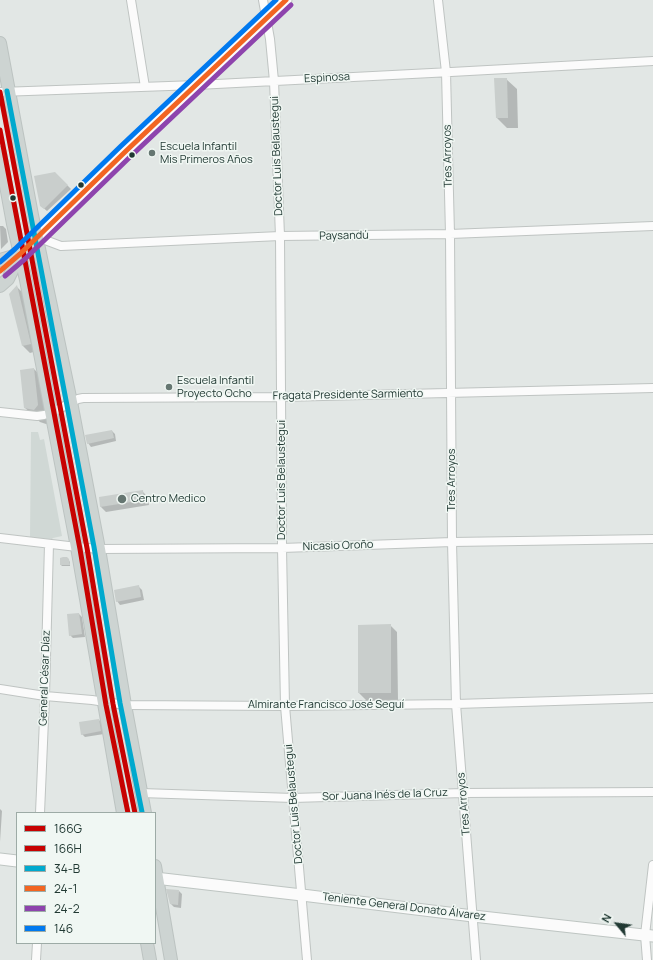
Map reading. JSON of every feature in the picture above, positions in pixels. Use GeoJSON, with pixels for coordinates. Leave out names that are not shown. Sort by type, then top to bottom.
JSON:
{"type":"FeatureCollection","features":[{"type":"Feature","properties":{"kind":"main road"},"geometry":{"type":"LineString","coordinates":[[0,43],[4,92],[72,402],[145,812]]}},
{"type":"Feature","properties":{"kind":"main road"},"geometry":{"type":"LineString","coordinates":[[0,153],[76,547],[123,812]]}},
{"type":"Feature","properties":{"kind":"main road"},"geometry":{"type":"LineString","coordinates":[[0,286],[8,279],[20,254],[37,237]]}},
{"type":"Feature","properties":{"kind":"main road"},"geometry":{"type":"LineString","coordinates":[[0,260],[20,254]]}},
{"type":"Feature","properties":{"kind":"main road"},"geometry":{"type":"LineString","coordinates":[[156,874],[171,960]]}},
{"type":"Feature","properties":{"kind":"main road"},"geometry":{"type":"LineString","coordinates":[[147,944],[150,960]]}},
{"type":"Feature","properties":{"kind":"street"},"geometry":{"type":"LineString","coordinates":[[131,0],[145,87]]}},
{"type":"Feature","properties":{"kind":"street","name":"Doctor Luis Belaustegui"},"geometry":{"type":"LineString","coordinates":[[263,0],[270,39],[274,81],[280,236],[282,548],[285,706],[307,960]]}},
{"type":"Feature","properties":{"kind":"street"},"geometry":{"type":"LineString","coordinates":[[37,237],[286,0]]}},
{"type":"Feature","properties":{"kind":"street","name":"Tres Arroyos"},"geometry":{"type":"LineString","coordinates":[[438,0],[446,72],[450,234],[452,542],[456,704],[476,960]]}},
{"type":"Feature","properties":{"kind":"street","name":"Espinosa"},"geometry":{"type":"LineString","coordinates":[[4,92],[197,85],[653,61]]}},
{"type":"Feature","properties":{"kind":"street","name":"Paysandú"},"geometry":{"type":"LineString","coordinates":[[37,237],[61,246],[280,236],[450,234],[653,226]]}},
{"type":"Feature","properties":{"kind":"street","name":"Fragata Presidente Sarmiento"},"geometry":{"type":"LineString","coordinates":[[0,412],[37,416],[51,413],[78,399],[83,398],[282,397],[653,388]]}},
{"type":"Feature","properties":{"kind":"street","name":"Nicasio Oroño"},"geometry":{"type":"LineString","coordinates":[[0,538],[99,549],[282,548],[452,542],[653,539]]}},
{"type":"Feature","properties":{"kind":"street","name":"General César Díaz"},"geometry":{"type":"LineString","coordinates":[[40,812],[45,696],[48,544]]}},
{"type":"Feature","properties":{"kind":"street","name":"Almirante Francisco José Seguí"},"geometry":{"type":"LineString","coordinates":[[0,690],[125,705],[285,706],[456,704],[653,698]]}},
{"type":"Feature","properties":{"kind":"street","name":"Sor Juana Inés de la Cruz"},"geometry":{"type":"LineString","coordinates":[[141,793],[293,798],[463,793],[653,792]]}},
{"type":"Feature","properties":{"kind":"street"},"geometry":{"type":"LineString","coordinates":[[0,859],[16,861]]}},
{"type":"Feature","properties":{"kind":"street"},"geometry":{"type":"LineString","coordinates":[[647,960],[653,865]]}},
{"type":"Feature","properties":{"kind":"street","name":"Teniente General Donato Álvarez"},"geometry":{"type":"LineString","coordinates":[[156,874],[302,895],[473,916],[649,935]]}},
{"type":"Feature","properties":{"kind":"street"},"geometry":{"type":"LineString","coordinates":[[36,960],[37,944]]}},
{"type":"Feature","properties":{"kind":"shaded area"},"geometry":{"type":"Polygon","coordinates":[[[31,432],[38,432],[40,440],[44,439],[62,536],[52,539],[30,538],[31,432]]]}},
{"type":"Feature","properties":{"kind":"building"},"geometry":{"type":"Polygon","coordinates":[[[494,78],[507,78],[508,118],[496,118],[494,78]]]}},
{"type":"Feature","properties":{"kind":"building"},"geometry":{"type":"Polygon","coordinates":[[[55,172],[68,185],[44,209],[40,206],[34,176],[55,172]]]}},
{"type":"Feature","properties":{"kind":"building"},"geometry":{"type":"Polygon","coordinates":[[[17,285],[31,344],[22,346],[9,294],[17,285]]]}},
{"type":"Feature","properties":{"kind":"building"},"geometry":{"type":"Polygon","coordinates":[[[34,368],[38,405],[34,410],[24,408],[20,370],[34,368]]]}},
{"type":"Feature","properties":{"kind":"building"},"geometry":{"type":"Polygon","coordinates":[[[112,430],[114,438],[87,444],[85,435],[112,430]]]}},
{"type":"Feature","properties":{"kind":"building","name":"Centro Medico"},"geometry":{"type":"Polygon","coordinates":[[[143,490],[144,500],[100,507],[99,497],[143,490]]]}},
{"type":"Feature","properties":{"kind":"building"},"geometry":{"type":"Polygon","coordinates":[[[67,557],[69,559],[70,565],[60,565],[60,558],[67,557]]]}},
{"type":"Feature","properties":{"kind":"building"},"geometry":{"type":"Polygon","coordinates":[[[139,585],[141,597],[116,602],[114,590],[139,585]]]}},
{"type":"Feature","properties":{"kind":"building"},"geometry":{"type":"Polygon","coordinates":[[[79,613],[82,634],[69,636],[67,614],[79,613]]]}},
{"type":"Feature","properties":{"kind":"building"},"geometry":{"type":"Polygon","coordinates":[[[391,624],[391,693],[358,693],[358,625],[391,624]]]}},
{"type":"Feature","properties":{"kind":"building"},"geometry":{"type":"Polygon","coordinates":[[[99,719],[101,731],[81,735],[79,722],[99,719]]]}},
{"type":"Feature","properties":{"kind":"building"},"geometry":{"type":"Polygon","coordinates":[[[166,889],[179,890],[178,905],[170,904],[166,889]]]}},
{"type":"Feature","properties":{"kind":"transit line","name":"146"},"geometry":{"type":"LineString","coordinates":[[0,262],[276,0]]}},
{"type":"Feature","properties":{"kind":"transit line","name":"24-1"},"geometry":{"type":"LineString","coordinates":[[0,271],[20,254],[126,151],[286,0]]}},
{"type":"Feature","properties":{"kind":"transit line","name":"24-2"},"geometry":{"type":"LineString","coordinates":[[5,276],[25,259],[131,156],[291,5]]}},
{"type":"Feature","properties":{"kind":"transit line","name":"34-B"},"geometry":{"type":"LineString","coordinates":[[7,91],[94,547],[120,703],[142,812]]}},
{"type":"Feature","properties":{"kind":"transit line","name":"166G"},"geometry":{"type":"LineString","coordinates":[[0,92],[87,548],[113,704],[135,812]]}},
{"type":"Feature","properties":{"kind":"transit line","name":"166H"},"geometry":{"type":"LineString","coordinates":[[0,130],[80,549],[106,705],[128,812]]}},
{"type":"Feature","properties":{"kind":"place","name":"Escuela Infantil Mis Primeros Años"},"geometry":{"type":"Point","coordinates":[152,153]}},
{"type":"Feature","properties":{"kind":"place","name":"Escuela Infantil Proyecto Ocho"},"geometry":{"type":"Point","coordinates":[169,387]}},
{"type":"Feature","properties":{"kind":"place","name":"Centro Medico"},"geometry":{"type":"Point","coordinates":[122,499]}}]}
